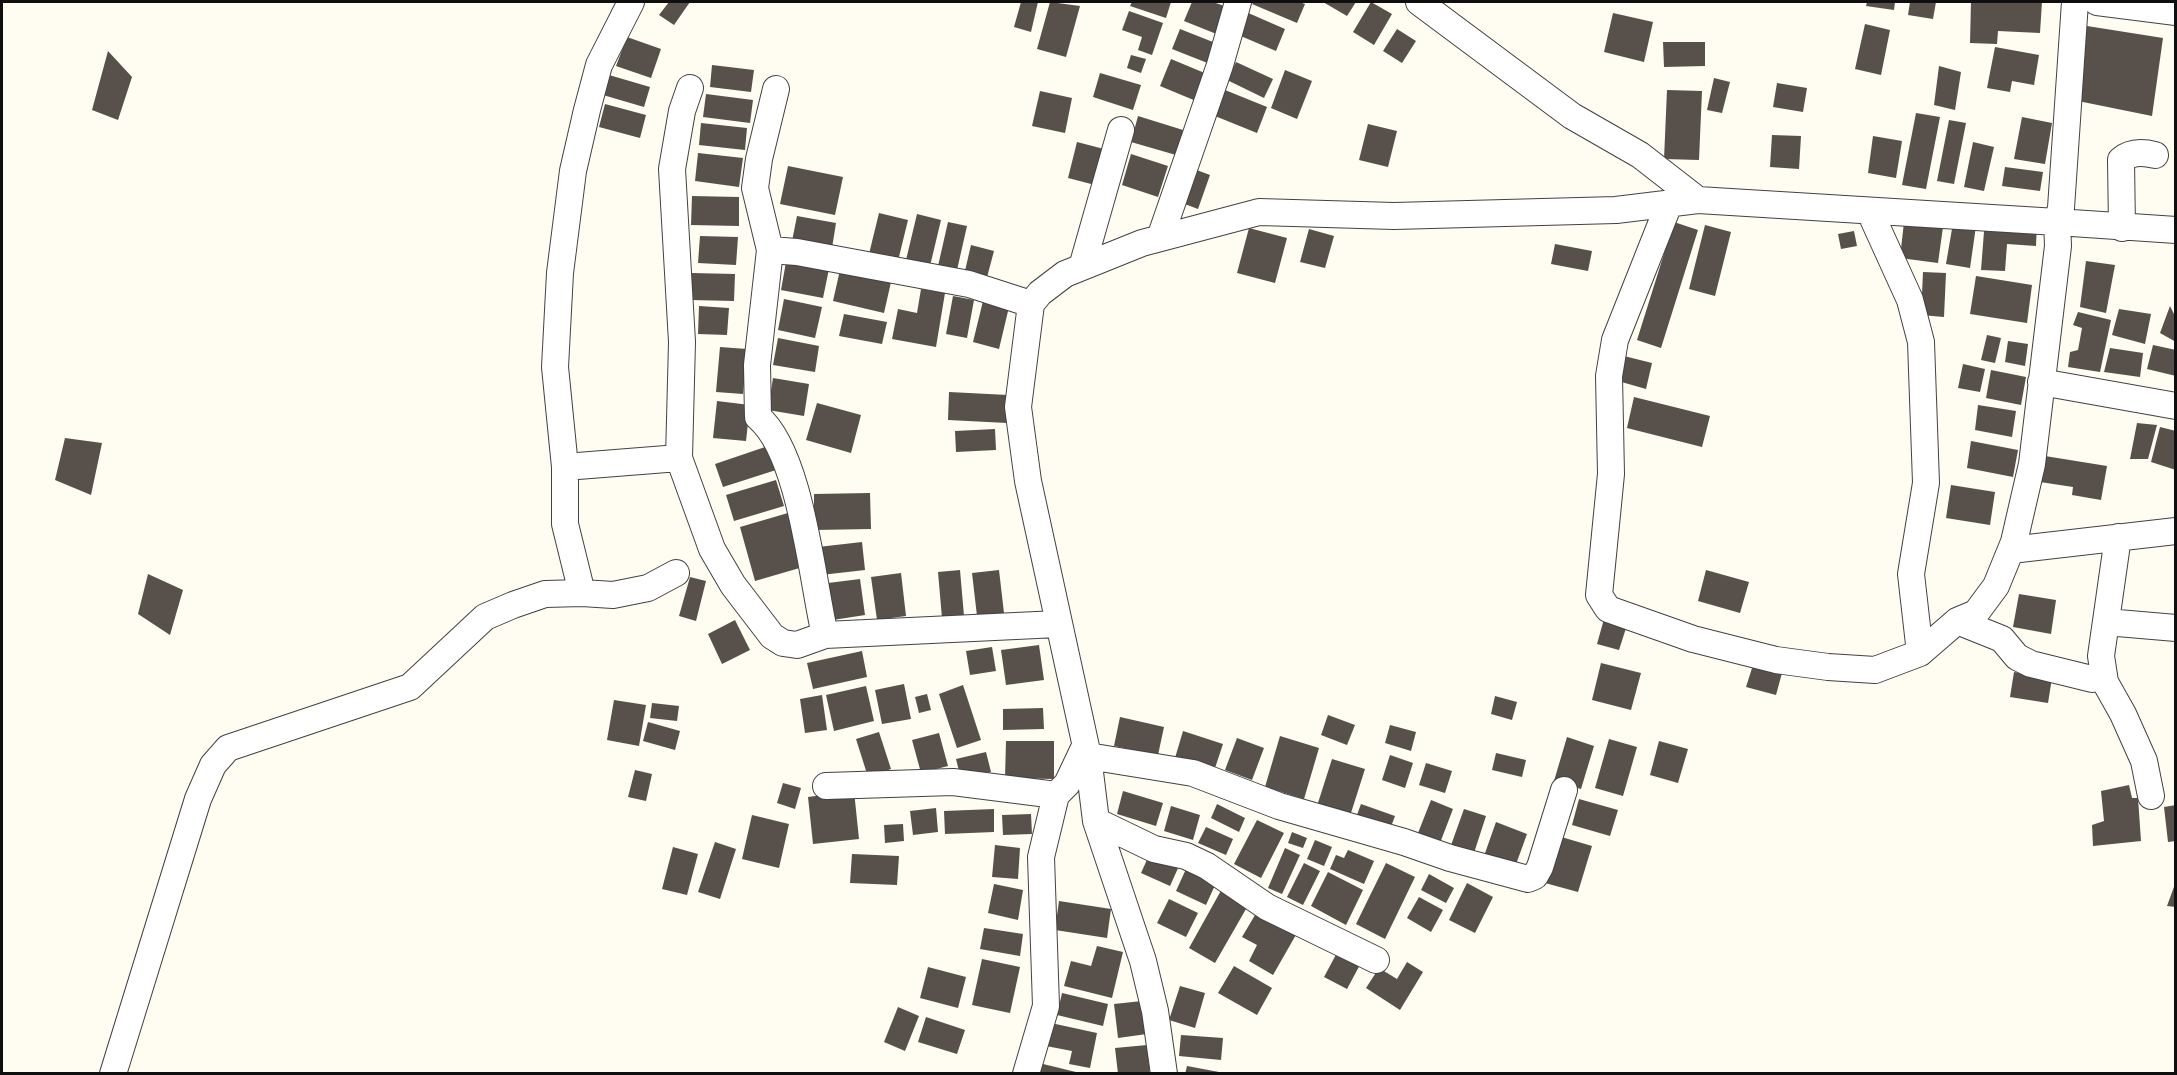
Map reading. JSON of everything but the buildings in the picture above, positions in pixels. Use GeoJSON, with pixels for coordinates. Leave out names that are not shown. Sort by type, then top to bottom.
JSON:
{"type":"FeatureCollection","features":[{"type":"Feature","properties":{"kind":"street"},"geometry":{"type":"LineString","coordinates":[[582,593],[565,524],[565,467],[555,367],[557,314],[566,214],[573,171],[599,65],[631,2]]}},
{"type":"Feature","properties":{"kind":"street"},"geometry":{"type":"LineString","coordinates":[[1160,238],[1220,65],[1238,2]]}},
{"type":"Feature","properties":{"kind":"street"},"geometry":{"type":"LineString","coordinates":[[1419,2],[1572,116],[1640,155],[1698,200]]}},
{"type":"Feature","properties":{"kind":"street"},"geometry":{"type":"LineString","coordinates":[[1669,204],[1616,340],[1609,376],[1611,474],[1599,595],[1608,609],[1693,639],[1776,660],[1875,670],[1920,653],[1957,621],[1976,613],[1996,586],[2011,550],[2032,464],[2058,246],[2057,222],[2061,208],[2075,2]]}},
{"type":"Feature","properties":{"kind":"street"},"geometry":{"type":"LineString","coordinates":[[2097,2],[2175,12]]}},
{"type":"Feature","properties":{"kind":"street"},"geometry":{"type":"LineString","coordinates":[[690,88],[682,111],[672,169],[682,342],[679,458],[712,549],[733,585],[772,636],[783,643],[797,645],[825,635],[1058,624]]}},
{"type":"Feature","properties":{"kind":"street"},"geometry":{"type":"LineString","coordinates":[[777,89],[759,159],[755,188],[770,250],[757,365],[758,417],[768,425],[788,467],[806,539],[825,635]]}},
{"type":"Feature","properties":{"kind":"street"},"geometry":{"type":"LineString","coordinates":[[1082,267],[1121,130]]}},
{"type":"Feature","properties":{"kind":"street"},"geometry":{"type":"LineString","coordinates":[[2122,228],[2121,160],[2126,156],[2141,152],[2155,155]]}},
{"type":"Feature","properties":{"kind":"street"},"geometry":{"type":"LineString","coordinates":[[1164,1074],[1155,1011],[1143,961],[1096,821],[1086,751],[1028,481],[1018,407],[1030,304],[1040,292],[1065,274],[1160,238],[1259,212],[1394,216],[1616,210],[1698,200],[2175,230]]}},
{"type":"Feature","properties":{"kind":"street"},"geometry":{"type":"LineString","coordinates":[[1870,212],[1910,300],[1921,342],[1926,483],[1911,574],[1920,653]]}},
{"type":"Feature","properties":{"kind":"street"},"geometry":{"type":"LineString","coordinates":[[770,250],[797,252],[969,284],[1030,304]]}},
{"type":"Feature","properties":{"kind":"street"},"geometry":{"type":"LineString","coordinates":[[2042,382],[2175,406]]}},
{"type":"Feature","properties":{"kind":"street"},"geometry":{"type":"LineString","coordinates":[[565,467],[679,458]]}},
{"type":"Feature","properties":{"kind":"street"},"geometry":{"type":"LineString","coordinates":[[2011,550],[2175,531]]}},
{"type":"Feature","properties":{"kind":"street"},"geometry":{"type":"LineString","coordinates":[[2118,537],[2101,656],[2105,682],[2123,714],[2144,761],[2151,796]]}},
{"type":"Feature","properties":{"kind":"street"},"geometry":{"type":"LineString","coordinates":[[113,1074],[198,799],[213,765],[228,748],[410,687],[485,617],[545,594],[613,595],[648,588],[676,573]]}},
{"type":"Feature","properties":{"kind":"street"},"geometry":{"type":"LineString","coordinates":[[1957,621],[2002,639],[2017,657],[2031,664],[2092,679]]}},
{"type":"Feature","properties":{"kind":"street"},"geometry":{"type":"LineString","coordinates":[[2106,622],[2175,628]]}},
{"type":"Feature","properties":{"kind":"street"},"geometry":{"type":"LineString","coordinates":[[1086,751],[1193,773],[1279,806],[1528,879],[1535,876],[1540,867],[1564,790]]}},
{"type":"Feature","properties":{"kind":"street"},"geometry":{"type":"LineString","coordinates":[[1026,1074],[1046,1006],[1041,857],[1056,795],[1067,784],[1086,751]]}},
{"type":"Feature","properties":{"kind":"street"},"geometry":{"type":"LineString","coordinates":[[826,786],[953,782],[1056,795]]}},
{"type":"Feature","properties":{"kind":"street"},"geometry":{"type":"LineString","coordinates":[[1096,821],[1154,849],[1186,856],[1207,866],[1267,907],[1376,960]]}}]}
